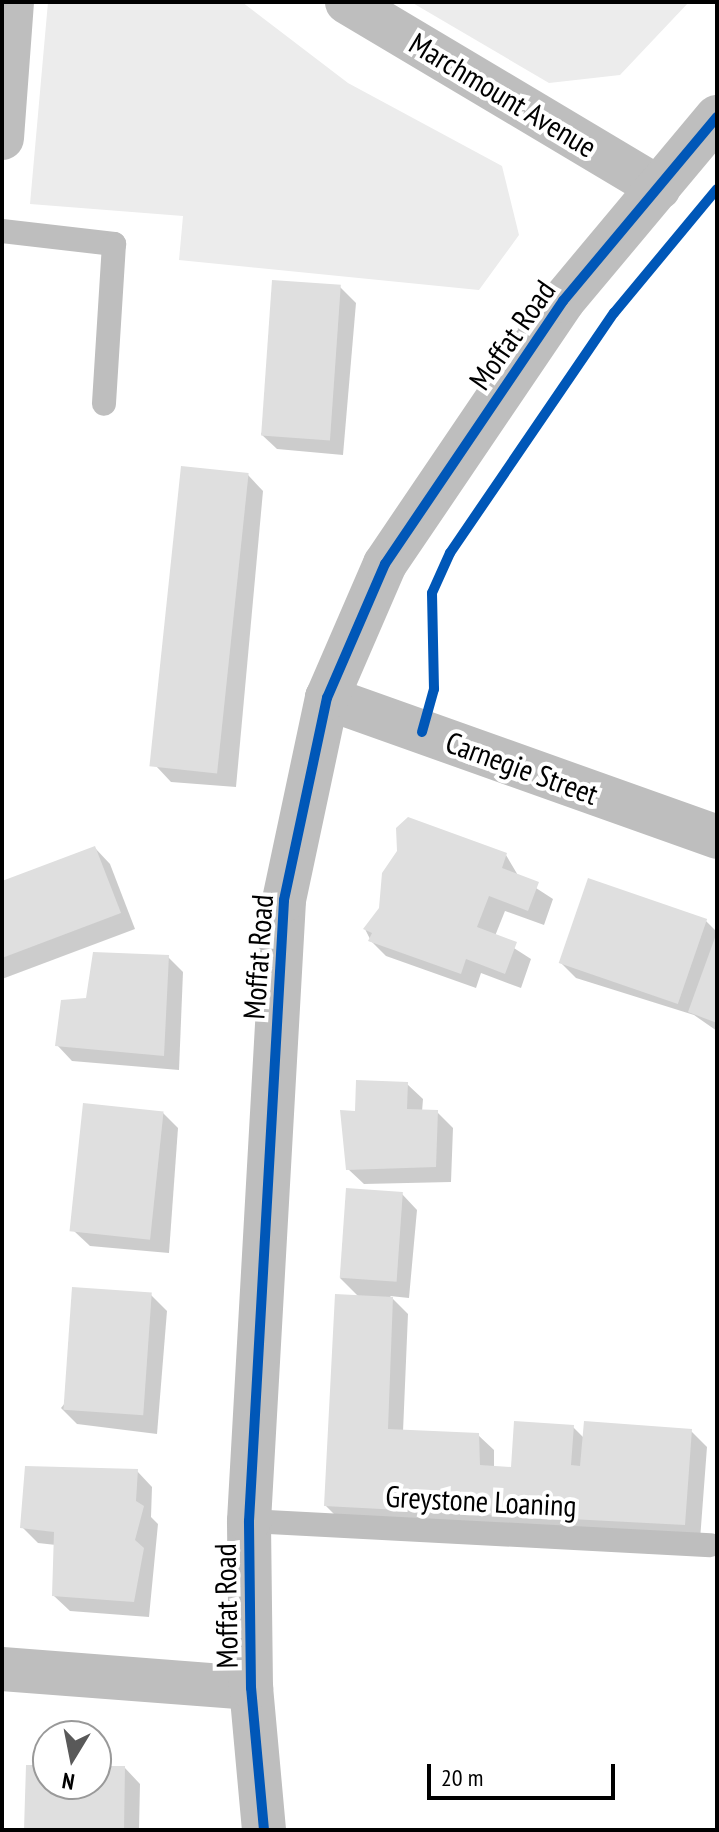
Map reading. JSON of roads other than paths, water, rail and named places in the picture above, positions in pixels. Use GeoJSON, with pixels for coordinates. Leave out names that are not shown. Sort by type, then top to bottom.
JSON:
{"type":"FeatureCollection","features":[{"type":"Feature","properties":{"kind":"street"},"geometry":{"type":"LineString","coordinates":[[2,138],[12,2]]}},
{"type":"Feature","properties":{"kind":"street","name":"Marchmount Avenue"},"geometry":{"type":"LineString","coordinates":[[347,2],[659,188]]}},
{"type":"Feature","properties":{"kind":"street","name":"Moffat Road"},"geometry":{"type":"LineString","coordinates":[[264,1830],[251,1688],[249,1521],[284,900],[327,698],[385,564],[563,301],[717,117]]}},
{"type":"Feature","properties":{"kind":"street","name":"Carnegie Street"},"geometry":{"type":"LineString","coordinates":[[327,698],[717,837]]}},
{"type":"Feature","properties":{"kind":"street"},"geometry":{"type":"LineString","coordinates":[[2,1669],[251,1688]]}},
{"type":"Feature","properties":{"kind":"lane"},"geometry":{"type":"LineString","coordinates":[[2,231],[114,244],[104,404]]}},
{"type":"Feature","properties":{"kind":"lane","name":"Greystone Loaning"},"geometry":{"type":"LineString","coordinates":[[249,1521],[710,1545]]}}]}
